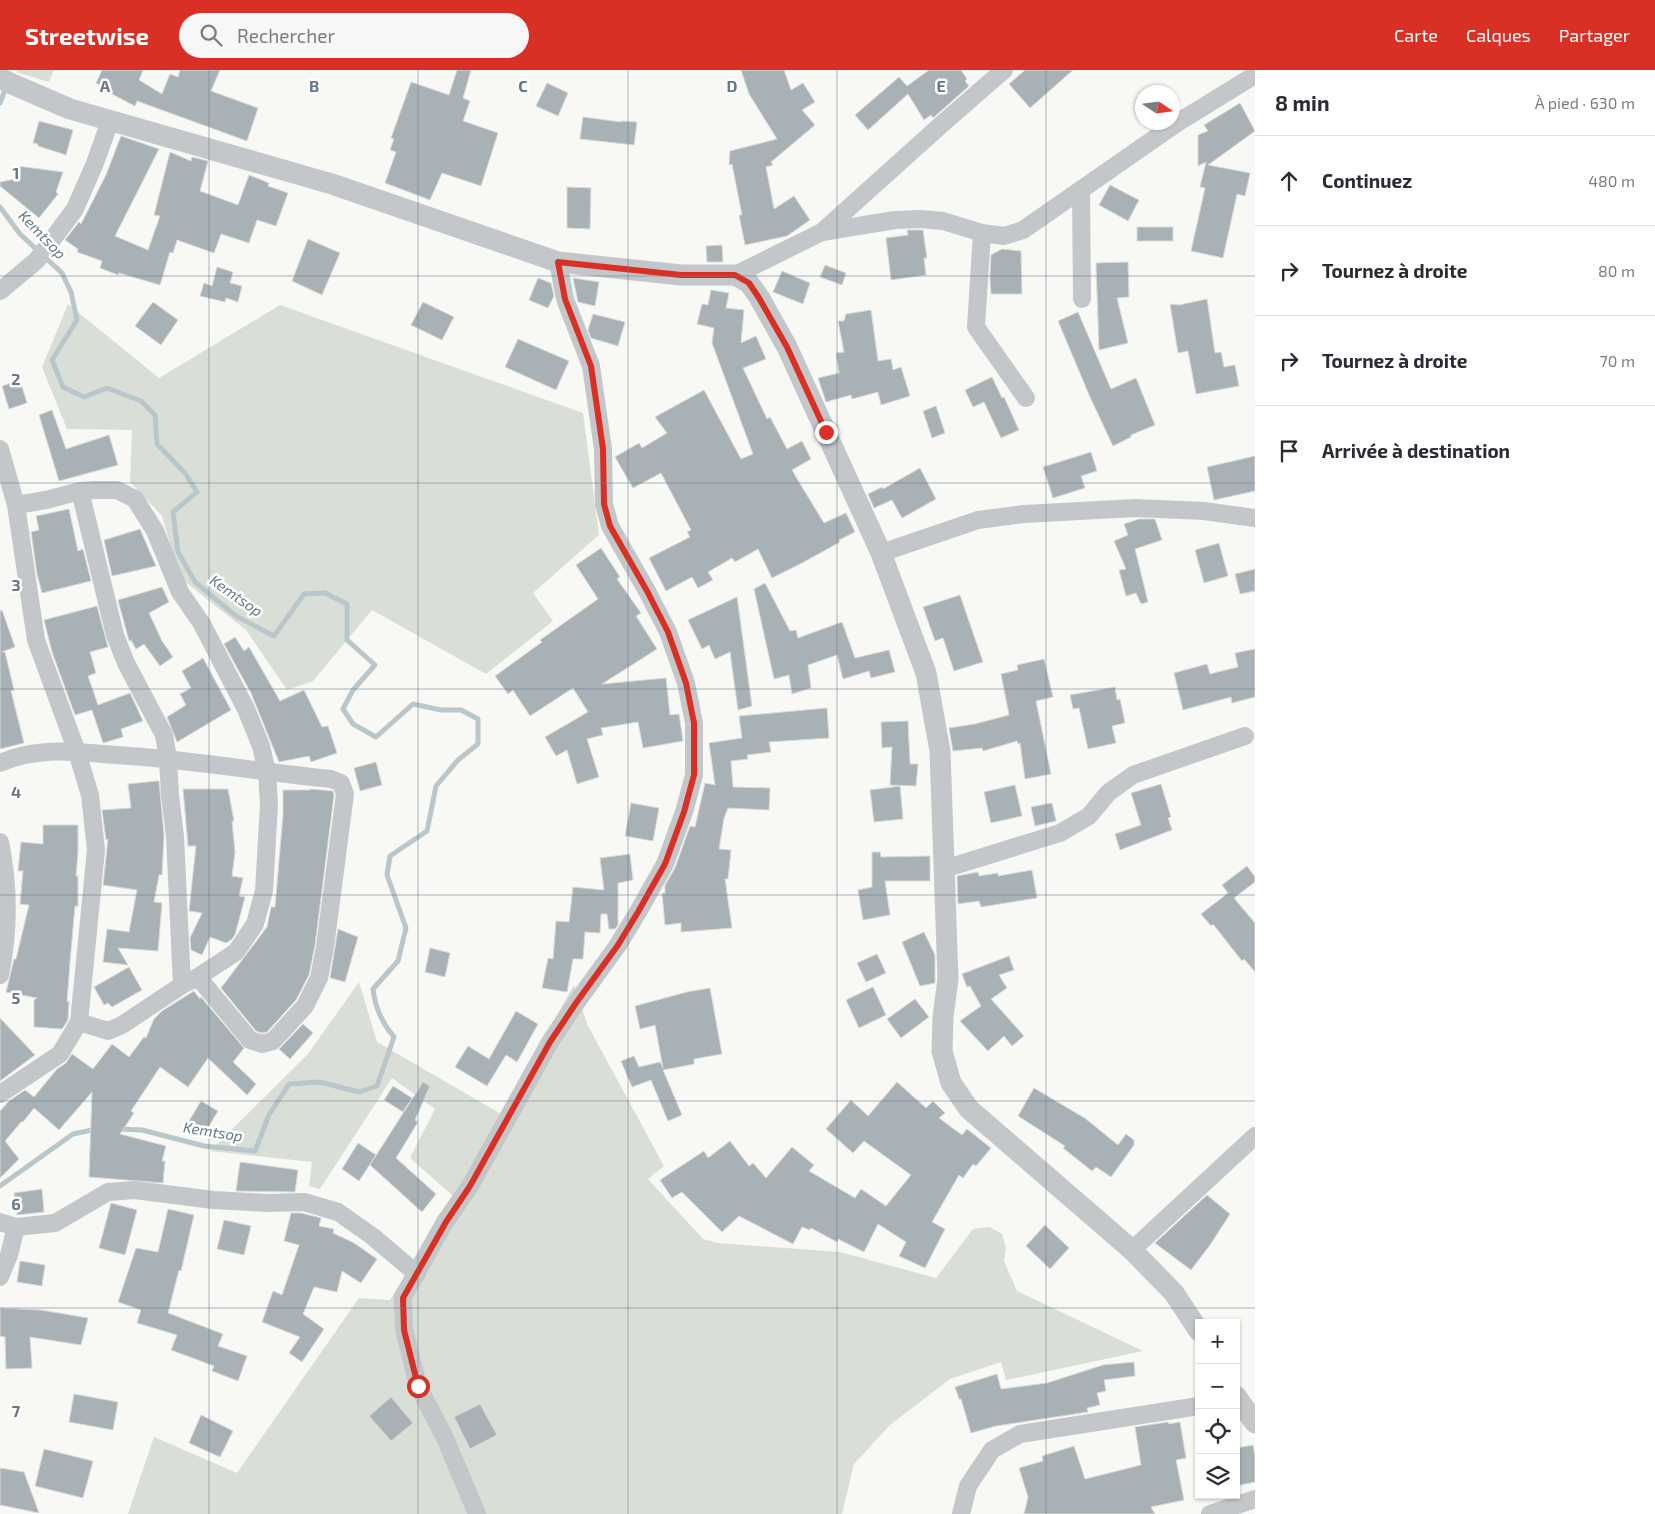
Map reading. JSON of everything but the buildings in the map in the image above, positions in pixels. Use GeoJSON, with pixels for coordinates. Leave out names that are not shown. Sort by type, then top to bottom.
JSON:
{"type":"FeatureCollection","features":[{"type":"Feature","properties":{"kind":"street"},"geometry":{"type":"LineString","coordinates":[[6,81],[70,109],[332,184],[558,262],[673,274],[735,275],[822,232],[1004,70]]}},
{"type":"Feature","properties":{"kind":"street"},"geometry":{"type":"LineString","coordinates":[[822,232],[895,220],[920,218],[943,221],[982,233],[1004,236],[1023,230],[1177,123],[1255,75]]}},
{"type":"Feature","properties":{"kind":"street"},"geometry":{"type":"LineString","coordinates":[[0,291],[43,253],[75,209],[95,163],[110,121]]}},
{"type":"Feature","properties":{"kind":"street"},"geometry":{"type":"LineString","coordinates":[[1081,190],[1082,299]]}},
{"type":"Feature","properties":{"kind":"street"},"geometry":{"type":"LineString","coordinates":[[982,233],[976,327],[1026,398]]}},
{"type":"Feature","properties":{"kind":"street"},"geometry":{"type":"LineString","coordinates":[[477,1514],[445,1438],[418,1386],[404,1330],[403,1298],[446,1222],[470,1186],[550,1042],[618,945],[652,888],[665,864],[684,812],[694,775],[694,723],[686,683],[668,632],[610,526],[604,504],[603,449],[591,366],[565,299],[558,262]]}},
{"type":"Feature","properties":{"kind":"street"},"geometry":{"type":"LineString","coordinates":[[735,275],[749,283],[787,347],[881,553],[926,673],[940,751],[948,979],[943,1016],[942,1051],[951,1083],[969,1109],[1132,1250],[1174,1293],[1195,1325]]}},
{"type":"Feature","properties":{"kind":"street"},"geometry":{"type":"LineString","coordinates":[[0,449],[16,505],[36,640],[77,752],[90,796],[96,850],[79,1022],[60,1054],[0,1094]]}},
{"type":"Feature","properties":{"kind":"street"},"geometry":{"type":"LineString","coordinates":[[16,505],[46,500],[80,491],[117,490],[135,499],[155,531],[180,592],[202,624],[246,709],[261,746],[267,772],[269,805],[264,891],[255,924],[236,952],[122,1025],[108,1031],[79,1022]]}},
{"type":"Feature","properties":{"kind":"street"},"geometry":{"type":"LineString","coordinates":[[0,763],[13,757],[45,751],[77,752],[168,758],[331,779],[341,783],[345,794],[325,946],[319,978],[305,1006],[272,1041],[262,1044],[250,1040],[190,981],[177,871],[168,758],[164,735],[126,662],[115,635],[80,491]]}},
{"type":"Feature","properties":{"kind":"street"},"geometry":{"type":"LineString","coordinates":[[881,553],[978,520],[1024,514],[1136,508],[1204,511],[1255,518]]}},
{"type":"Feature","properties":{"kind":"street"},"geometry":{"type":"LineString","coordinates":[[944,869],[1060,833],[1089,816],[1108,793],[1133,774],[1245,736]]}},
{"type":"Feature","properties":{"kind":"street"},"geometry":{"type":"LineString","coordinates":[[0,842],[7,890],[7,918],[0,974]]}},
{"type":"Feature","properties":{"kind":"street"},"geometry":{"type":"LineString","coordinates":[[1132,1250],[1255,1136]]}},
{"type":"Feature","properties":{"kind":"street"},"geometry":{"type":"LineString","coordinates":[[0,1277],[8,1255],[8,1224],[55,1223],[108,1192],[135,1190],[213,1200],[268,1203],[304,1202],[338,1212],[372,1236],[417,1274]]}},
{"type":"Feature","properties":{"kind":"street"},"geometry":{"type":"LineString","coordinates":[[1240,1403],[1255,1423]]}},
{"type":"Feature","properties":{"kind":"street"},"geometry":{"type":"LineString","coordinates":[[961,1514],[968,1486],[992,1450],[1020,1434],[1195,1407]]}},
{"type":"Feature","properties":{"kind":"street"},"geometry":{"type":"LineString","coordinates":[[1210,1514],[1223,1508],[1255,1499]]}},
{"type":"Feature","properties":{"kind":"shaded area"},"geometry":{"type":"Polygon","coordinates":[[[18,70],[54,70],[49,82],[16,72],[18,70]]]}},
{"type":"Feature","properties":{"kind":"shaded area"},"geometry":{"type":"Polygon","coordinates":[[[68,304],[159,378],[280,305],[583,413],[599,535],[533,593],[553,621],[486,674],[372,610],[313,681],[287,690],[246,630],[179,577],[162,516],[130,482],[132,430],[67,429],[42,367],[68,304]]]}},
{"type":"Feature","properties":{"kind":"shaded area"},"geometry":{"type":"Polygon","coordinates":[[[359,982],[377,1042],[501,1114],[574,985],[588,1026],[664,1166],[648,1179],[703,1239],[718,1243],[840,1252],[936,1278],[973,1229],[990,1227],[1002,1234],[1006,1248],[1004,1261],[1017,1291],[1143,1351],[1006,1380],[1001,1362],[950,1379],[890,1425],[854,1464],[842,1514],[128,1514],[154,1437],[237,1473],[359,1298],[390,1300],[453,1196],[410,1158],[435,1109],[392,1078],[320,1189],[309,1186],[312,1162],[210,1151],[308,1054],[359,982]]]}},
{"type":"Feature","properties":{"kind":"waterway","name":"Kemtsop"},"geometry":{"type":"LineString","coordinates":[[0,103],[6,87]]}},
{"type":"Feature","properties":{"kind":"waterway","name":"Kemtsop"},"geometry":{"type":"LineString","coordinates":[[0,207],[20,234],[62,273],[71,292],[77,320],[52,360],[63,387],[84,397],[107,388],[141,401],[155,415],[157,444],[185,473],[197,492],[173,512],[178,552],[195,582],[236,616],[274,636],[304,594],[325,593],[347,604],[347,640],[375,665],[353,690],[343,709],[353,724],[376,737],[413,704],[441,710],[461,710],[478,719],[478,744],[458,760],[436,786],[427,831],[390,856],[387,875],[406,928],[398,961],[373,989],[375,1002],[380,1014],[394,1037],[377,1086],[359,1092],[320,1082],[289,1084],[269,1115],[255,1151],[204,1146],[142,1130],[118,1129]]}},
{"type":"Feature","properties":{"kind":"waterway","name":"Kemtsop"},"geometry":{"type":"LineString","coordinates":[[0,1186],[73,1134],[97,1129]]}},
{"type":"Feature","properties":{"kind":"route"},"geometry":{"type":"LineString","coordinates":[[418,1386],[404,1330],[403,1298],[446,1222],[470,1186],[550,1042],[618,945],[665,864],[684,812],[694,775],[694,723],[686,683],[668,632],[626,552],[610,526],[604,504],[603,449],[591,366],[565,299],[558,262],[681,275],[735,275],[749,283],[787,347],[826,432]]}}]}
